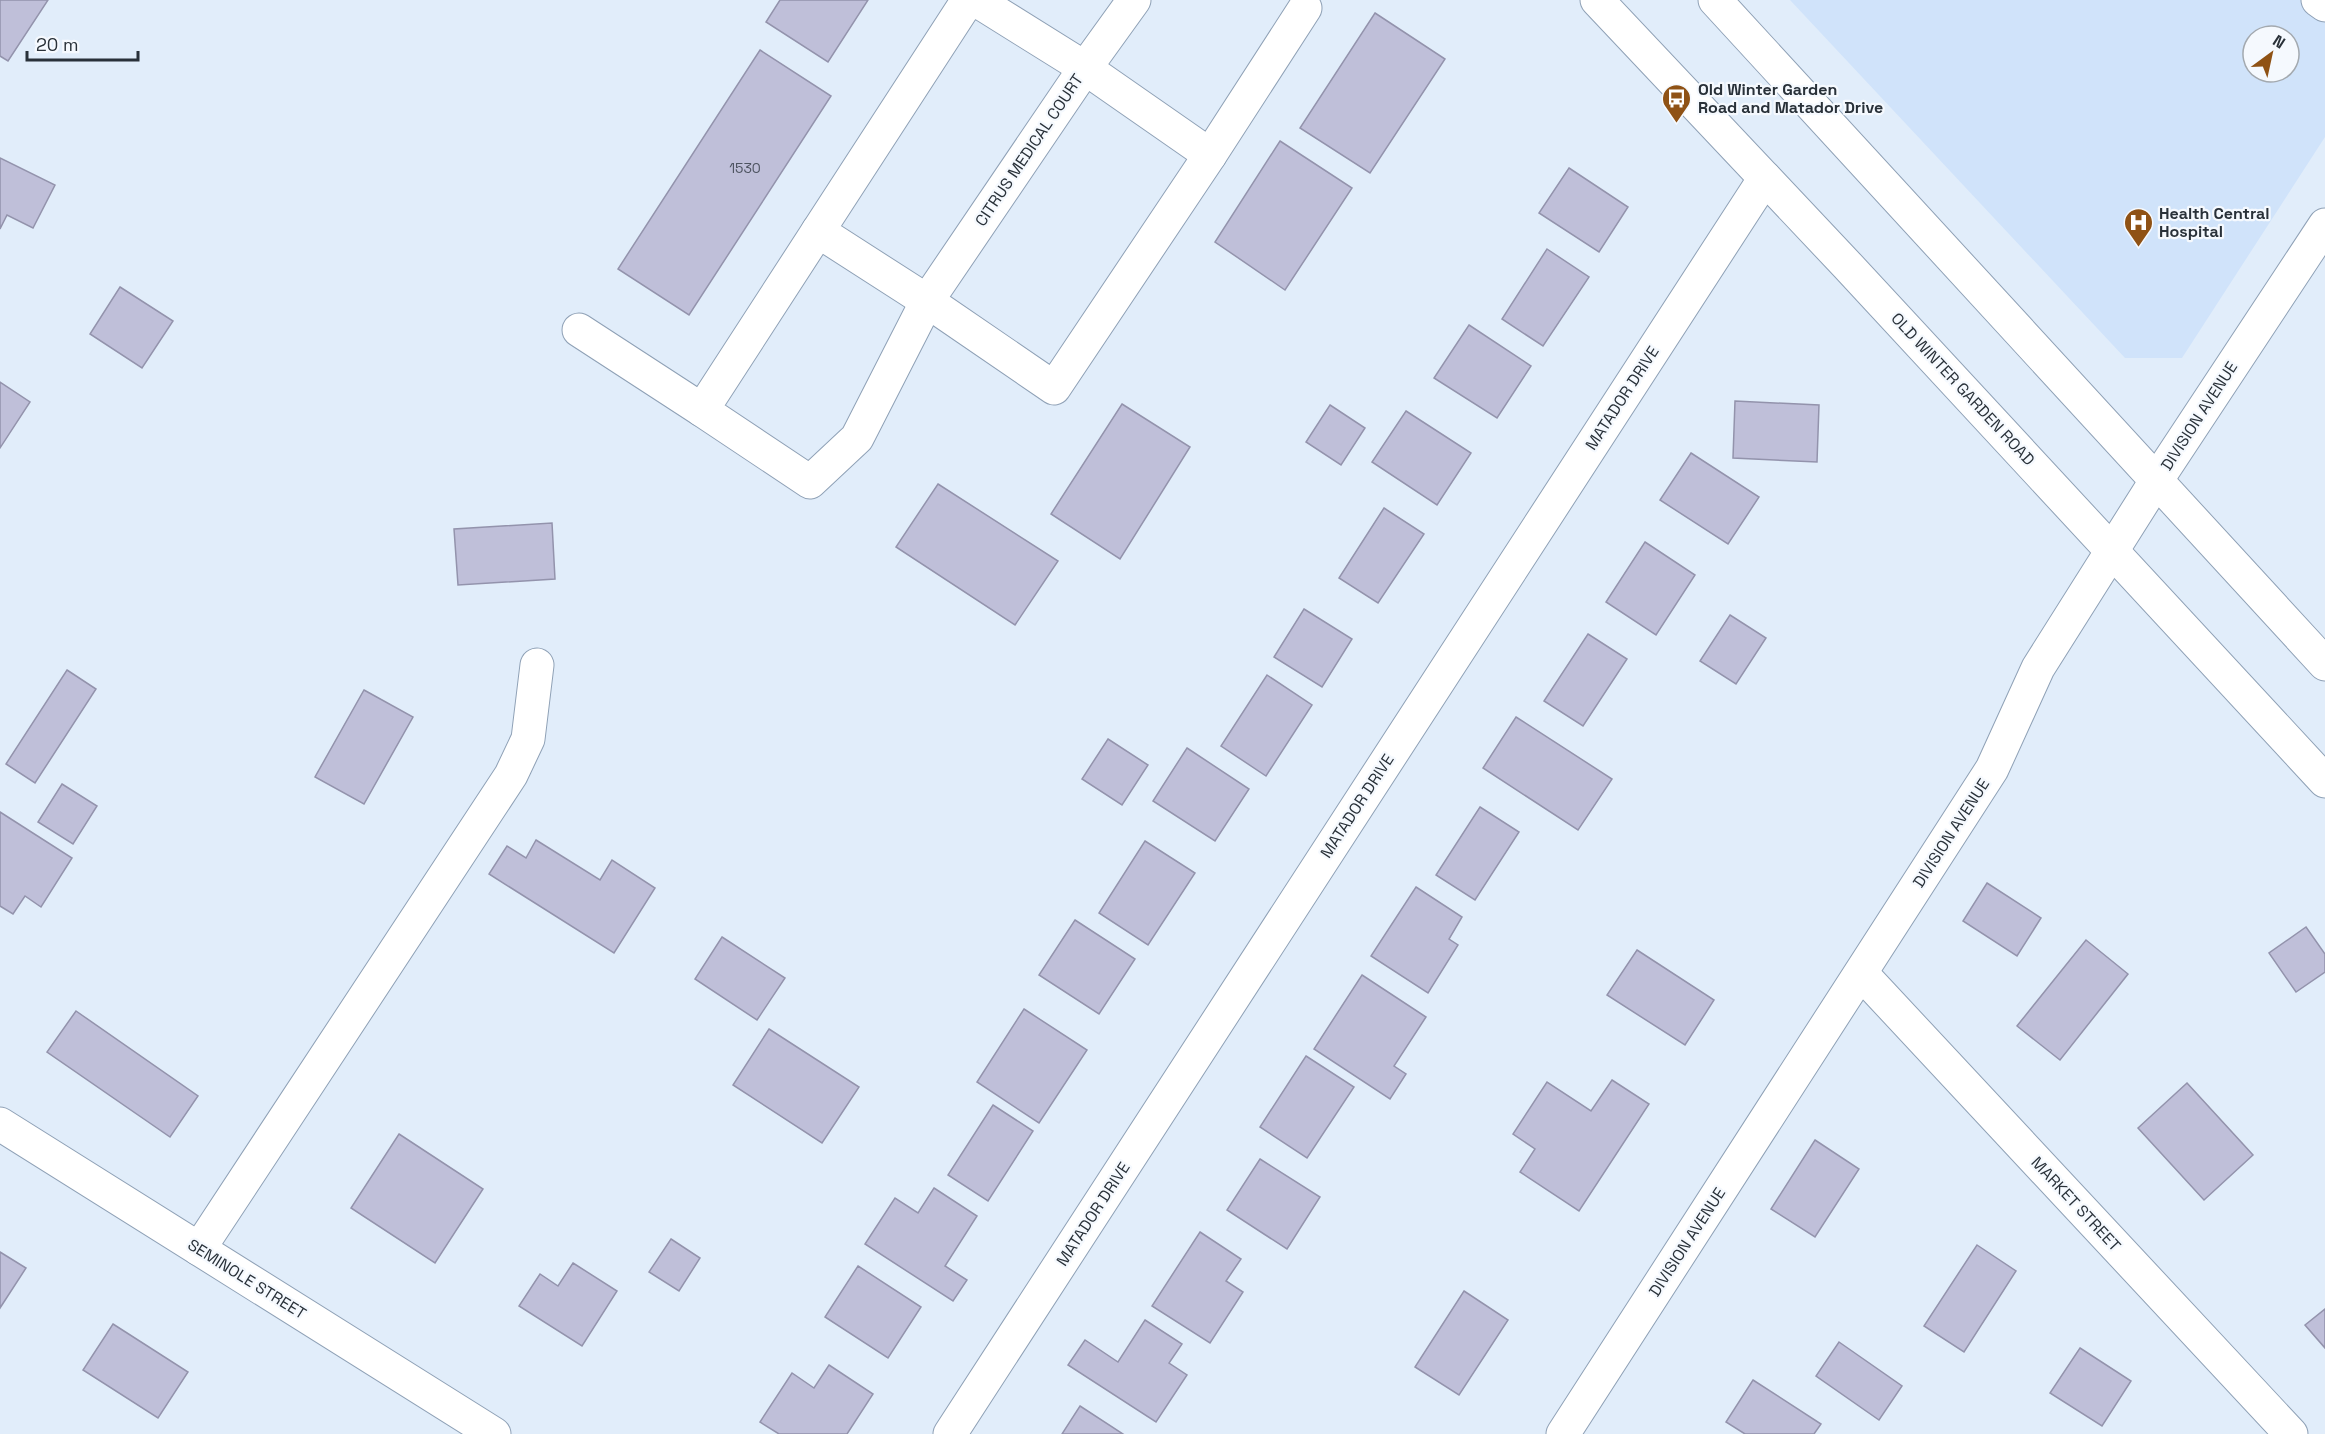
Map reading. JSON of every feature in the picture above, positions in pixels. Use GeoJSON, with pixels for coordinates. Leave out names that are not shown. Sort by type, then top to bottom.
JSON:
{"type":"FeatureCollection","features":[{"type":"Feature","properties":{"kind":"street"},"geometry":{"type":"LineString","coordinates":[[579,330],[702,410],[968,0]]}},
{"type":"Feature","properties":{"kind":"street"},"geometry":{"type":"LineString","coordinates":[[976,0],[1085,68],[1210,155]]}},
{"type":"Feature","properties":{"kind":"street","name":"CITRUS MEDICAL COURT"},"geometry":{"type":"LineString","coordinates":[[702,410],[810,482],[857,438],[927,301],[1085,68],[1134,0]]}},
{"type":"Feature","properties":{"kind":"street","name":"OLD WINTER GARDEN ROAD"},"geometry":{"type":"LineString","coordinates":[[1597,0],[2113,550],[2325,781]]}},
{"type":"Feature","properties":{"kind":"street"},"geometry":{"type":"LineString","coordinates":[[1715,0],[2325,664]]}},
{"type":"Feature","properties":{"kind":"street"},"geometry":{"type":"LineString","coordinates":[[2318,0],[2325,5]]}},
{"type":"Feature","properties":{"kind":"street"},"geometry":{"type":"LineString","coordinates":[[818,231],[927,301],[1054,388],[1305,8]]}},
{"type":"Feature","properties":{"kind":"street","name":"MATADOR DRIVE"},"geometry":{"type":"LineString","coordinates":[[950,1434],[1765,178]]}},
{"type":"Feature","properties":{"kind":"street","name":"DIVISION AVENUE"},"geometry":{"type":"LineString","coordinates":[[1563,1434],[1992,769],[2038,668],[2156,481],[2325,225]]}},
{"type":"Feature","properties":{"kind":"street"},"geometry":{"type":"LineString","coordinates":[[199,1249],[511,775],[528,739],[537,665]]}},
{"type":"Feature","properties":{"kind":"street","name":"MARKET STREET"},"geometry":{"type":"LineString","coordinates":[[1861,973],[2291,1434]]}},
{"type":"Feature","properties":{"kind":"street","name":"SEMINOLE STREET"},"geometry":{"type":"LineString","coordinates":[[0,1124],[494,1434]]}},
{"type":"Feature","properties":{"kind":"shaded area","name":"Health Central Hospital"},"geometry":{"type":"Polygon","coordinates":[[[1790,0],[2325,0],[2325,137],[2182,358],[2125,358],[1790,0]]]}},
{"type":"Feature","properties":{"kind":"building"},"geometry":{"type":"Polygon","coordinates":[[[0,0],[48,0],[8,61],[0,56],[0,0]]]}},
{"type":"Feature","properties":{"kind":"building"},"geometry":{"type":"Polygon","coordinates":[[[780,0],[868,0],[828,62],[766,22],[780,0]]]}},
{"type":"Feature","properties":{"kind":"building"},"geometry":{"type":"Polygon","coordinates":[[[1375,13],[1445,59],[1370,173],[1300,128],[1375,13]]]}},
{"type":"Feature","properties":{"kind":"building"},"geometry":{"type":"Polygon","coordinates":[[[760,50],[831,96],[689,315],[618,269],[760,50]]]}},
{"type":"Feature","properties":{"kind":"building"},"geometry":{"type":"Polygon","coordinates":[[[1280,141],[1352,188],[1285,290],[1215,242],[1280,141]]]}},
{"type":"Feature","properties":{"kind":"building"},"geometry":{"type":"Polygon","coordinates":[[[0,158],[55,185],[33,228],[7,215],[0,229],[0,158]]]}},
{"type":"Feature","properties":{"kind":"building"},"geometry":{"type":"Polygon","coordinates":[[[1569,168],[1628,207],[1599,252],[1539,213],[1569,168]]]}},
{"type":"Feature","properties":{"kind":"building"},"geometry":{"type":"Polygon","coordinates":[[[1547,249],[1589,277],[1543,346],[1502,319],[1547,249]]]}},
{"type":"Feature","properties":{"kind":"building"},"geometry":{"type":"Polygon","coordinates":[[[120,287],[173,321],[142,368],[90,334],[120,287]]]}},
{"type":"Feature","properties":{"kind":"building"},"geometry":{"type":"Polygon","coordinates":[[[1469,325],[1531,366],[1497,418],[1434,378],[1469,325]]]}},
{"type":"Feature","properties":{"kind":"building"},"geometry":{"type":"Polygon","coordinates":[[[0,382],[30,402],[0,448],[0,382]]]}},
{"type":"Feature","properties":{"kind":"building"},"geometry":{"type":"Polygon","coordinates":[[[1735,401],[1819,405],[1817,462],[1733,458],[1735,401]]]}},
{"type":"Feature","properties":{"kind":"building"},"geometry":{"type":"Polygon","coordinates":[[[1122,404],[1190,447],[1120,559],[1051,514],[1122,404]]]}},
{"type":"Feature","properties":{"kind":"building"},"geometry":{"type":"Polygon","coordinates":[[[1330,405],[1365,428],[1341,465],[1306,442],[1330,405]]]}},
{"type":"Feature","properties":{"kind":"building"},"geometry":{"type":"Polygon","coordinates":[[[1406,411],[1471,453],[1437,505],[1372,462],[1406,411]]]}},
{"type":"Feature","properties":{"kind":"building"},"geometry":{"type":"Polygon","coordinates":[[[1691,453],[1759,497],[1728,544],[1660,500],[1691,453]]]}},
{"type":"Feature","properties":{"kind":"building"},"geometry":{"type":"Polygon","coordinates":[[[938,484],[1058,561],[1015,625],[896,547],[938,484]]]}},
{"type":"Feature","properties":{"kind":"building"},"geometry":{"type":"Polygon","coordinates":[[[1384,508],[1424,534],[1378,603],[1339,578],[1384,508]]]}},
{"type":"Feature","properties":{"kind":"building"},"geometry":{"type":"Polygon","coordinates":[[[552,523],[555,579],[458,585],[454,529],[552,523]]]}},
{"type":"Feature","properties":{"kind":"building"},"geometry":{"type":"Polygon","coordinates":[[[1645,542],[1695,575],[1656,635],[1606,602],[1645,542]]]}},
{"type":"Feature","properties":{"kind":"building"},"geometry":{"type":"Polygon","coordinates":[[[1304,609],[1352,639],[1322,687],[1274,657],[1304,609]]]}},
{"type":"Feature","properties":{"kind":"building"},"geometry":{"type":"Polygon","coordinates":[[[1730,615],[1766,638],[1736,684],[1700,661],[1730,615]]]}},
{"type":"Feature","properties":{"kind":"building"},"geometry":{"type":"Polygon","coordinates":[[[1588,634],[1627,659],[1583,726],[1544,701],[1588,634]]]}},
{"type":"Feature","properties":{"kind":"building"},"geometry":{"type":"Polygon","coordinates":[[[67,670],[96,689],[35,783],[6,764],[67,670]]]}},
{"type":"Feature","properties":{"kind":"building"},"geometry":{"type":"Polygon","coordinates":[[[1267,675],[1312,705],[1266,776],[1221,746],[1267,675]]]}},
{"type":"Feature","properties":{"kind":"building"},"geometry":{"type":"Polygon","coordinates":[[[364,690],[413,717],[364,804],[315,777],[364,690]]]}},
{"type":"Feature","properties":{"kind":"building"},"geometry":{"type":"Polygon","coordinates":[[[1516,717],[1612,779],[1578,830],[1483,768],[1516,717]]]}},
{"type":"Feature","properties":{"kind":"building"},"geometry":{"type":"Polygon","coordinates":[[[1108,739],[1148,765],[1122,805],[1082,779],[1108,739]]]}},
{"type":"Feature","properties":{"kind":"building"},"geometry":{"type":"Polygon","coordinates":[[[1187,748],[1249,789],[1215,841],[1153,801],[1187,748]]]}},
{"type":"Feature","properties":{"kind":"building"},"geometry":{"type":"Polygon","coordinates":[[[62,784],[97,806],[73,844],[38,822],[62,784]]]}},
{"type":"Feature","properties":{"kind":"building"},"geometry":{"type":"Polygon","coordinates":[[[1480,807],[1519,832],[1475,900],[1436,875],[1480,807]]]}},
{"type":"Feature","properties":{"kind":"building"},"geometry":{"type":"Polygon","coordinates":[[[0,812],[72,858],[41,907],[25,896],[13,914],[0,906],[0,812]]]}},
{"type":"Feature","properties":{"kind":"building"},"geometry":{"type":"Polygon","coordinates":[[[536,840],[600,880],[612,860],[655,888],[614,953],[489,874],[507,846],[526,858],[536,840]]]}},
{"type":"Feature","properties":{"kind":"building"},"geometry":{"type":"Polygon","coordinates":[[[1145,841],[1195,873],[1148,945],[1099,913],[1145,841]]]}},
{"type":"Feature","properties":{"kind":"building"},"geometry":{"type":"Polygon","coordinates":[[[1987,883],[2041,918],[2017,956],[1963,921],[1987,883]]]}},
{"type":"Feature","properties":{"kind":"building"},"geometry":{"type":"Polygon","coordinates":[[[1416,887],[1462,917],[1449,939],[1458,945],[1428,993],[1371,956],[1416,887]]]}},
{"type":"Feature","properties":{"kind":"building"},"geometry":{"type":"Polygon","coordinates":[[[1075,920],[1135,959],[1099,1014],[1039,975],[1075,920]]]}},
{"type":"Feature","properties":{"kind":"building"},"geometry":{"type":"Polygon","coordinates":[[[2306,927],[2325,954],[2325,972],[2296,992],[2269,953],[2306,927]]]}},
{"type":"Feature","properties":{"kind":"building"},"geometry":{"type":"Polygon","coordinates":[[[722,937],[785,978],[757,1020],[695,979],[722,937]]]}},
{"type":"Feature","properties":{"kind":"building"},"geometry":{"type":"Polygon","coordinates":[[[2086,940],[2128,974],[2060,1060],[2017,1026],[2086,940]]]}},
{"type":"Feature","properties":{"kind":"building"},"geometry":{"type":"Polygon","coordinates":[[[1637,950],[1714,1000],[1685,1045],[1607,995],[1637,950]]]}},
{"type":"Feature","properties":{"kind":"building"},"geometry":{"type":"Polygon","coordinates":[[[1362,975],[1426,1017],[1394,1066],[1406,1074],[1390,1099],[1314,1049],[1362,975]]]}},
{"type":"Feature","properties":{"kind":"building"},"geometry":{"type":"Polygon","coordinates":[[[1024,1009],[1087,1050],[1039,1123],[977,1082],[1024,1009]]]}},
{"type":"Feature","properties":{"kind":"building"},"geometry":{"type":"Polygon","coordinates":[[[76,1011],[198,1096],[170,1137],[47,1052],[76,1011]]]}},
{"type":"Feature","properties":{"kind":"building"},"geometry":{"type":"Polygon","coordinates":[[[769,1029],[859,1087],[822,1143],[733,1085],[769,1029]]]}},
{"type":"Feature","properties":{"kind":"building"},"geometry":{"type":"Polygon","coordinates":[[[1306,1056],[1354,1087],[1307,1158],[1260,1127],[1306,1056]]]}},
{"type":"Feature","properties":{"kind":"building"},"geometry":{"type":"Polygon","coordinates":[[[1612,1080],[1649,1104],[1579,1211],[1520,1172],[1535,1149],[1513,1134],[1547,1082],[1591,1111],[1612,1080]]]}},
{"type":"Feature","properties":{"kind":"building"},"geometry":{"type":"Polygon","coordinates":[[[2187,1083],[2253,1155],[2204,1200],[2138,1128],[2187,1083]]]}},
{"type":"Feature","properties":{"kind":"building"},"geometry":{"type":"Polygon","coordinates":[[[993,1105],[1033,1131],[988,1201],[948,1175],[993,1105]]]}},
{"type":"Feature","properties":{"kind":"building"},"geometry":{"type":"Polygon","coordinates":[[[399,1134],[483,1189],[435,1263],[351,1208],[399,1134]]]}},
{"type":"Feature","properties":{"kind":"building"},"geometry":{"type":"Polygon","coordinates":[[[1815,1140],[1859,1169],[1815,1237],[1771,1209],[1815,1140]]]}},
{"type":"Feature","properties":{"kind":"building"},"geometry":{"type":"Polygon","coordinates":[[[1260,1159],[1320,1197],[1287,1249],[1227,1210],[1260,1159]]]}},
{"type":"Feature","properties":{"kind":"building"},"geometry":{"type":"Polygon","coordinates":[[[934,1188],[977,1216],[945,1266],[967,1280],[953,1301],[865,1244],[895,1198],[918,1213],[934,1188]]]}},
{"type":"Feature","properties":{"kind":"building"},"geometry":{"type":"Polygon","coordinates":[[[1200,1232],[1241,1259],[1226,1281],[1243,1292],[1210,1343],[1152,1306],[1200,1232]]]}},
{"type":"Feature","properties":{"kind":"building"},"geometry":{"type":"Polygon","coordinates":[[[671,1239],[700,1258],[679,1291],[649,1272],[671,1239]]]}},
{"type":"Feature","properties":{"kind":"building"},"geometry":{"type":"Polygon","coordinates":[[[1977,1245],[2016,1271],[1964,1352],[1924,1326],[1977,1245]]]}},
{"type":"Feature","properties":{"kind":"building"},"geometry":{"type":"Polygon","coordinates":[[[0,1252],[26,1268],[0,1308],[0,1252]]]}},
{"type":"Feature","properties":{"kind":"building"},"geometry":{"type":"Polygon","coordinates":[[[573,1263],[617,1291],[582,1346],[519,1306],[540,1274],[558,1286],[573,1263]]]}},
{"type":"Feature","properties":{"kind":"building"},"geometry":{"type":"Polygon","coordinates":[[[858,1266],[921,1307],[888,1358],[825,1317],[858,1266]]]}},
{"type":"Feature","properties":{"kind":"building"},"geometry":{"type":"Polygon","coordinates":[[[1464,1291],[1508,1320],[1459,1395],[1415,1367],[1464,1291]]]}},
{"type":"Feature","properties":{"kind":"building"},"geometry":{"type":"Polygon","coordinates":[[[2325,1309],[2325,1348],[2305,1325],[2325,1309]]]}},
{"type":"Feature","properties":{"kind":"building"},"geometry":{"type":"Polygon","coordinates":[[[1145,1320],[1182,1344],[1169,1363],[1187,1375],[1156,1422],[1068,1365],[1085,1340],[1118,1362],[1145,1320]]]}},
{"type":"Feature","properties":{"kind":"building"},"geometry":{"type":"Polygon","coordinates":[[[113,1324],[188,1372],[158,1418],[83,1370],[113,1324]]]}},
{"type":"Feature","properties":{"kind":"building"},"geometry":{"type":"Polygon","coordinates":[[[1839,1342],[1902,1386],[1879,1420],[1816,1376],[1839,1342]]]}},
{"type":"Feature","properties":{"kind":"building"},"geometry":{"type":"Polygon","coordinates":[[[2080,1348],[2131,1381],[2102,1426],[2050,1393],[2080,1348]]]}},
{"type":"Feature","properties":{"kind":"building"},"geometry":{"type":"Polygon","coordinates":[[[829,1365],[873,1394],[847,1434],[779,1434],[760,1422],[792,1373],[814,1388],[829,1365]]]}},
{"type":"Feature","properties":{"kind":"building"},"geometry":{"type":"Polygon","coordinates":[[[1753,1380],[1821,1424],[1814,1434],[1745,1434],[1726,1422],[1753,1380]]]}},
{"type":"Feature","properties":{"kind":"building"},"geometry":{"type":"Polygon","coordinates":[[[1080,1406],[1123,1434],[1062,1434],[1080,1406]]]}},
{"type":"Feature","properties":{"kind":"place","name":"Old Winter Garden Road and Matador Drive"},"geometry":{"type":"Point","coordinates":[1677,124]}},
{"type":"Feature","properties":{"kind":"place","name":"Health Central Hospital"},"geometry":{"type":"Point","coordinates":[2138,248]}}]}
